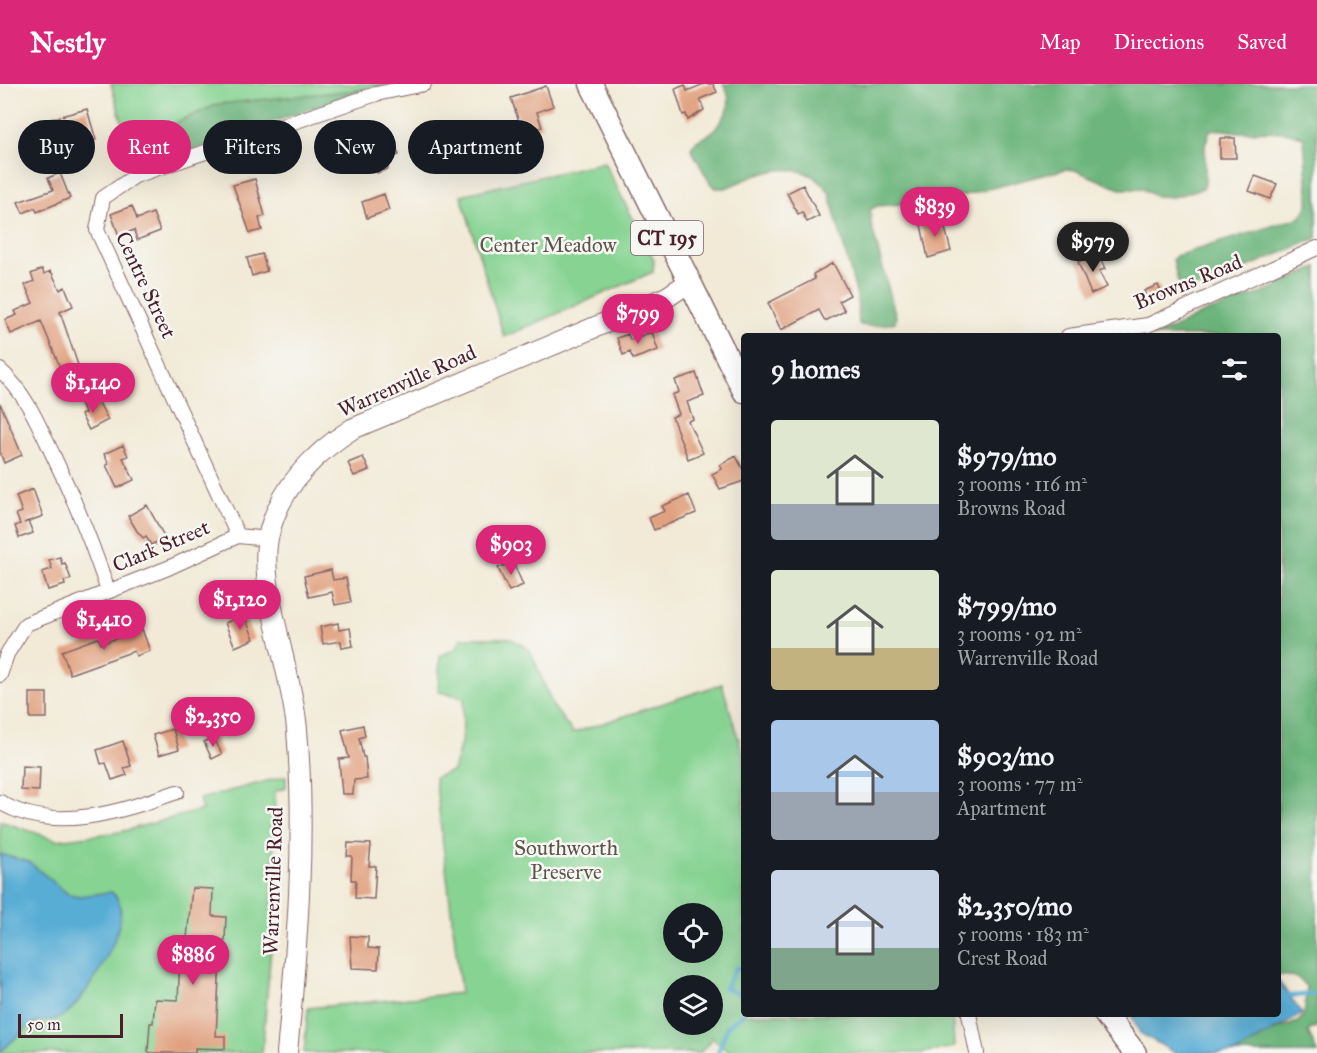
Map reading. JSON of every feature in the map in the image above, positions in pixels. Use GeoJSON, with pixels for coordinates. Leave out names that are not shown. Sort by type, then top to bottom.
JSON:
{"type":"FeatureCollection","features":[{"type":"Feature","properties":{"kind":"main road","name":"CT 195"},"geometry":{"type":"LineString","coordinates":[[591,84],[688,283],[741,383]]}},
{"type":"Feature","properties":{"kind":"main road","name":"Warrenville Road"},"geometry":{"type":"LineString","coordinates":[[287,1053],[298,889],[298,747],[291,682],[270,598],[267,568],[268,538],[278,510],[302,471],[317,454],[352,429],[667,297],[688,283]]}},
{"type":"Feature","properties":{"kind":"main road"},"geometry":{"type":"LineString","coordinates":[[1107,1017],[1136,1053]]}},
{"type":"Feature","properties":{"kind":"street","name":"Centre Street"},"geometry":{"type":"LineString","coordinates":[[238,536],[97,230],[103,198],[135,176],[376,94],[424,84]]}},
{"type":"Feature","properties":{"kind":"street","name":"Browns Road"},"geometry":{"type":"LineString","coordinates":[[1090,333],[1148,325],[1317,248]]}},
{"type":"Feature","properties":{"kind":"street"},"geometry":{"type":"LineString","coordinates":[[0,370],[15,384],[41,429],[85,522],[108,591]]}},
{"type":"Feature","properties":{"kind":"street","name":"Clark Street"},"geometry":{"type":"LineString","coordinates":[[0,675],[7,654],[26,624],[238,536],[268,538]]}},
{"type":"Feature","properties":{"kind":"street"},"geometry":{"type":"LineString","coordinates":[[0,802],[19,814],[68,819],[134,807],[177,792]]}},
{"type":"Feature","properties":{"kind":"street"},"geometry":{"type":"LineString","coordinates":[[970,1017],[977,1053]]}},
{"type":"Feature","properties":{"kind":"green space"},"geometry":{"type":"Polygon","coordinates":[[[111,84],[392,84],[333,95],[218,104],[182,120],[121,120],[111,84]]]}},
{"type":"Feature","properties":{"kind":"green space"},"geometry":{"type":"Polygon","coordinates":[[[723,84],[1317,84],[1317,238],[1205,285],[1191,289],[1178,282],[1173,260],[1176,256],[1301,217],[1308,204],[1304,138],[1282,132],[1210,130],[1205,145],[1205,184],[1203,188],[1173,197],[1155,196],[1143,189],[1120,189],[1075,170],[1066,169],[942,201],[877,206],[870,210],[871,224],[896,317],[895,322],[877,326],[859,324],[857,296],[829,192],[818,180],[807,173],[781,170],[767,172],[726,188],[716,188],[710,183],[691,149],[695,143],[713,131],[725,115],[729,103],[727,90],[723,84]]]}},
{"type":"Feature","properties":{"kind":"green space"},"geometry":{"type":"Polygon","coordinates":[[[367,89],[279,120],[203,120],[203,147],[191,151],[191,120],[182,120],[218,104],[367,89]]]}},
{"type":"Feature","properties":{"kind":"green space","name":"Center Meadow"},"geometry":{"type":"Polygon","coordinates":[[[604,162],[654,260],[653,272],[504,337],[461,195],[604,162]]]}},
{"type":"Feature","properties":{"kind":"green space"},"geometry":{"type":"Polygon","coordinates":[[[1317,267],[1317,1026],[1308,1031],[1317,1053],[1232,1053],[1263,1034],[1298,1022],[1304,1015],[1307,987],[1297,977],[1281,975],[1281,333],[1160,333],[1201,314],[1265,292],[1317,267]]]}},
{"type":"Feature","properties":{"kind":"green space","name":"Southworth Preserve"},"geometry":{"type":"Polygon","coordinates":[[[461,638],[510,638],[530,650],[553,706],[573,733],[722,684],[741,747],[741,1017],[952,1017],[954,1047],[921,1053],[732,1053],[712,1038],[700,1053],[304,1053],[308,1008],[461,993],[435,777],[453,771],[462,739],[464,697],[438,692],[440,656],[456,649],[461,638]]]}},
{"type":"Feature","properties":{"kind":"green space"},"geometry":{"type":"Polygon","coordinates":[[[286,776],[286,788],[275,791],[271,948],[262,1053],[0,1053],[0,821],[57,840],[120,832],[202,810],[199,799],[286,776]]]}},
{"type":"Feature","properties":{"kind":"water"},"geometry":{"type":"Polygon","coordinates":[[[0,854],[29,862],[68,894],[80,896],[111,892],[119,902],[120,917],[108,954],[75,1005],[62,1017],[31,1025],[0,1052],[0,854]]]}},
{"type":"Feature","properties":{"kind":"water"},"geometry":{"type":"Polygon","coordinates":[[[1281,984],[1302,1014],[1237,1052],[1229,1053],[1175,1053],[1140,1033],[1132,1017],[1281,1017],[1281,984]]]}},
{"type":"Feature","properties":{"kind":"building"},"geometry":{"type":"Polygon","coordinates":[[[704,84],[713,84],[717,92],[700,99],[704,110],[688,120],[686,114],[683,115],[675,89],[685,85],[687,91],[704,84]]]}},
{"type":"Feature","properties":{"kind":"building"},"geometry":{"type":"Polygon","coordinates":[[[546,86],[553,106],[537,112],[540,120],[518,120],[511,98],[546,86]]]}},
{"type":"Feature","properties":{"kind":"building"},"geometry":{"type":"Polygon","coordinates":[[[87,109],[90,120],[50,120],[87,109]]]}},
{"type":"Feature","properties":{"kind":"building"},"geometry":{"type":"Polygon","coordinates":[[[1220,138],[1235,138],[1236,158],[1220,158],[1220,138]]]}},
{"type":"Feature","properties":{"kind":"building"},"geometry":{"type":"Polygon","coordinates":[[[60,174],[70,198],[37,212],[35,208],[23,213],[18,202],[53,190],[48,178],[60,174]]]}},
{"type":"Feature","properties":{"kind":"building"},"geometry":{"type":"Polygon","coordinates":[[[1255,176],[1277,184],[1270,199],[1249,191],[1255,176]]]}},
{"type":"Feature","properties":{"kind":"building"},"geometry":{"type":"Polygon","coordinates":[[[255,179],[265,216],[259,218],[262,230],[250,233],[233,185],[255,179]]]}},
{"type":"Feature","properties":{"kind":"building"},"geometry":{"type":"Polygon","coordinates":[[[803,185],[819,216],[807,222],[802,212],[798,214],[787,193],[803,185]]]}},
{"type":"Feature","properties":{"kind":"building"},"geometry":{"type":"Polygon","coordinates":[[[384,194],[389,210],[367,218],[362,202],[384,194]]]}},
{"type":"Feature","properties":{"kind":"building"},"geometry":{"type":"Polygon","coordinates":[[[132,206],[137,219],[153,213],[160,231],[137,240],[134,230],[119,236],[111,214],[132,206]]]}},
{"type":"Feature","properties":{"kind":"building"},"geometry":{"type":"Polygon","coordinates":[[[935,216],[940,230],[945,228],[951,251],[928,258],[920,220],[935,216]]]}},
{"type":"Feature","properties":{"kind":"building"},"geometry":{"type":"Polygon","coordinates":[[[1098,253],[1105,269],[1099,271],[1107,287],[1091,294],[1078,262],[1098,253]]]}},
{"type":"Feature","properties":{"kind":"building"},"geometry":{"type":"Polygon","coordinates":[[[262,254],[267,271],[252,276],[247,258],[262,254]]]}},
{"type":"Feature","properties":{"kind":"building"},"geometry":{"type":"Polygon","coordinates":[[[833,263],[850,295],[839,301],[845,311],[825,321],[819,310],[781,330],[768,303],[815,279],[813,274],[833,263]]]}},
{"type":"Feature","properties":{"kind":"building"},"geometry":{"type":"Polygon","coordinates":[[[42,269],[44,274],[51,271],[60,290],[65,287],[73,306],[60,312],[78,365],[62,372],[41,321],[11,334],[5,320],[17,315],[15,311],[33,303],[25,285],[34,281],[31,274],[42,269]]]}},
{"type":"Feature","properties":{"kind":"building"},"geometry":{"type":"Polygon","coordinates":[[[1158,285],[1163,296],[1149,302],[1144,291],[1158,285]]]}},
{"type":"Feature","properties":{"kind":"building"},"geometry":{"type":"Polygon","coordinates":[[[652,332],[658,350],[633,359],[630,352],[623,355],[617,338],[628,334],[630,340],[652,332]]]}},
{"type":"Feature","properties":{"kind":"building"},"geometry":{"type":"Polygon","coordinates":[[[696,373],[704,396],[687,402],[693,419],[688,421],[703,453],[688,459],[672,417],[679,414],[672,395],[679,392],[675,380],[696,373]]]}},
{"type":"Feature","properties":{"kind":"building"},"geometry":{"type":"Polygon","coordinates":[[[96,397],[108,420],[89,430],[81,415],[85,413],[81,405],[96,397]]]}},
{"type":"Feature","properties":{"kind":"building"},"geometry":{"type":"Polygon","coordinates":[[[0,403],[22,455],[4,463],[0,452],[0,403]]]}},
{"type":"Feature","properties":{"kind":"building"},"geometry":{"type":"Polygon","coordinates":[[[123,445],[128,456],[123,458],[134,480],[117,488],[106,465],[109,464],[104,454],[123,445]]]}},
{"type":"Feature","properties":{"kind":"building"},"geometry":{"type":"Polygon","coordinates":[[[736,456],[741,466],[741,482],[720,489],[712,474],[722,469],[720,465],[736,456]]]}},
{"type":"Feature","properties":{"kind":"building"},"geometry":{"type":"Polygon","coordinates":[[[363,457],[369,470],[354,476],[348,463],[363,457]]]}},
{"type":"Feature","properties":{"kind":"building"},"geometry":{"type":"Polygon","coordinates":[[[33,489],[43,516],[28,521],[33,533],[19,538],[15,526],[20,524],[16,514],[22,512],[16,496],[33,489]]]}},
{"type":"Feature","properties":{"kind":"building"},"geometry":{"type":"Polygon","coordinates":[[[689,495],[696,513],[654,530],[649,518],[665,511],[662,506],[689,495]]]}},
{"type":"Feature","properties":{"kind":"building"},"geometry":{"type":"Polygon","coordinates":[[[147,505],[165,538],[151,545],[146,536],[143,538],[137,531],[128,516],[147,505]]]}},
{"type":"Feature","properties":{"kind":"building"},"geometry":{"type":"Polygon","coordinates":[[[60,557],[71,579],[64,581],[65,585],[48,590],[42,572],[52,569],[49,560],[60,557]]]}},
{"type":"Feature","properties":{"kind":"building"},"geometry":{"type":"Polygon","coordinates":[[[513,562],[523,585],[509,591],[498,568],[513,562]]]}},
{"type":"Feature","properties":{"kind":"building"},"geometry":{"type":"Polygon","coordinates":[[[331,570],[333,580],[346,578],[351,602],[335,605],[332,592],[309,597],[304,576],[331,570]]]}},
{"type":"Feature","properties":{"kind":"building"},"geometry":{"type":"Polygon","coordinates":[[[244,615],[254,639],[235,647],[225,623],[244,615]]]}},
{"type":"Feature","properties":{"kind":"building"},"geometry":{"type":"Polygon","coordinates":[[[338,623],[339,630],[350,628],[353,646],[342,648],[341,641],[323,644],[320,627],[338,623]]]}},
{"type":"Feature","properties":{"kind":"building"},"geometry":{"type":"Polygon","coordinates":[[[142,629],[150,651],[136,656],[134,651],[70,674],[62,651],[98,638],[101,644],[142,629]]]}},
{"type":"Feature","properties":{"kind":"building"},"geometry":{"type":"Polygon","coordinates":[[[30,693],[47,693],[47,718],[30,718],[30,693]]]}},
{"type":"Feature","properties":{"kind":"building"},"geometry":{"type":"Polygon","coordinates":[[[363,725],[365,736],[359,738],[363,757],[365,757],[367,779],[354,780],[353,794],[342,794],[339,759],[349,758],[342,730],[363,725]]]}},
{"type":"Feature","properties":{"kind":"building"},"geometry":{"type":"Polygon","coordinates":[[[173,729],[179,749],[159,755],[153,735],[173,729]]]}},
{"type":"Feature","properties":{"kind":"building"},"geometry":{"type":"Polygon","coordinates":[[[214,738],[222,754],[212,759],[204,742],[214,738]]]}},
{"type":"Feature","properties":{"kind":"building"},"geometry":{"type":"Polygon","coordinates":[[[123,741],[131,766],[124,768],[127,775],[112,780],[106,763],[101,764],[97,750],[123,741]]]}},
{"type":"Feature","properties":{"kind":"building"},"geometry":{"type":"Polygon","coordinates":[[[22,766],[40,767],[39,791],[21,790],[22,766]]]}},
{"type":"Feature","properties":{"kind":"building"},"geometry":{"type":"Polygon","coordinates":[[[348,843],[371,844],[369,866],[376,866],[374,899],[355,898],[356,880],[351,880],[352,856],[347,856],[348,843]]]}},
{"type":"Feature","properties":{"kind":"building"},"geometry":{"type":"Polygon","coordinates":[[[192,888],[213,889],[212,916],[226,917],[225,941],[221,941],[216,1036],[225,1036],[225,1049],[195,1048],[195,1053],[151,1053],[148,1051],[150,1023],[153,1023],[155,999],[178,1000],[181,937],[187,938],[192,888]]]}},
{"type":"Feature","properties":{"kind":"building"},"geometry":{"type":"Polygon","coordinates":[[[350,936],[368,937],[368,948],[379,949],[378,969],[352,968],[350,936]]]}},
{"type":"Feature","properties":{"kind":"waterway"},"geometry":{"type":"LineString","coordinates":[[741,968],[736,968],[725,988],[741,995]]}},
{"type":"Feature","properties":{"kind":"waterway"},"geometry":{"type":"LineString","coordinates":[[1281,997],[1317,994]]}},
{"type":"Feature","properties":{"kind":"waterway"},"geometry":{"type":"LineString","coordinates":[[718,1053],[728,1025],[741,1015]]}}]}
